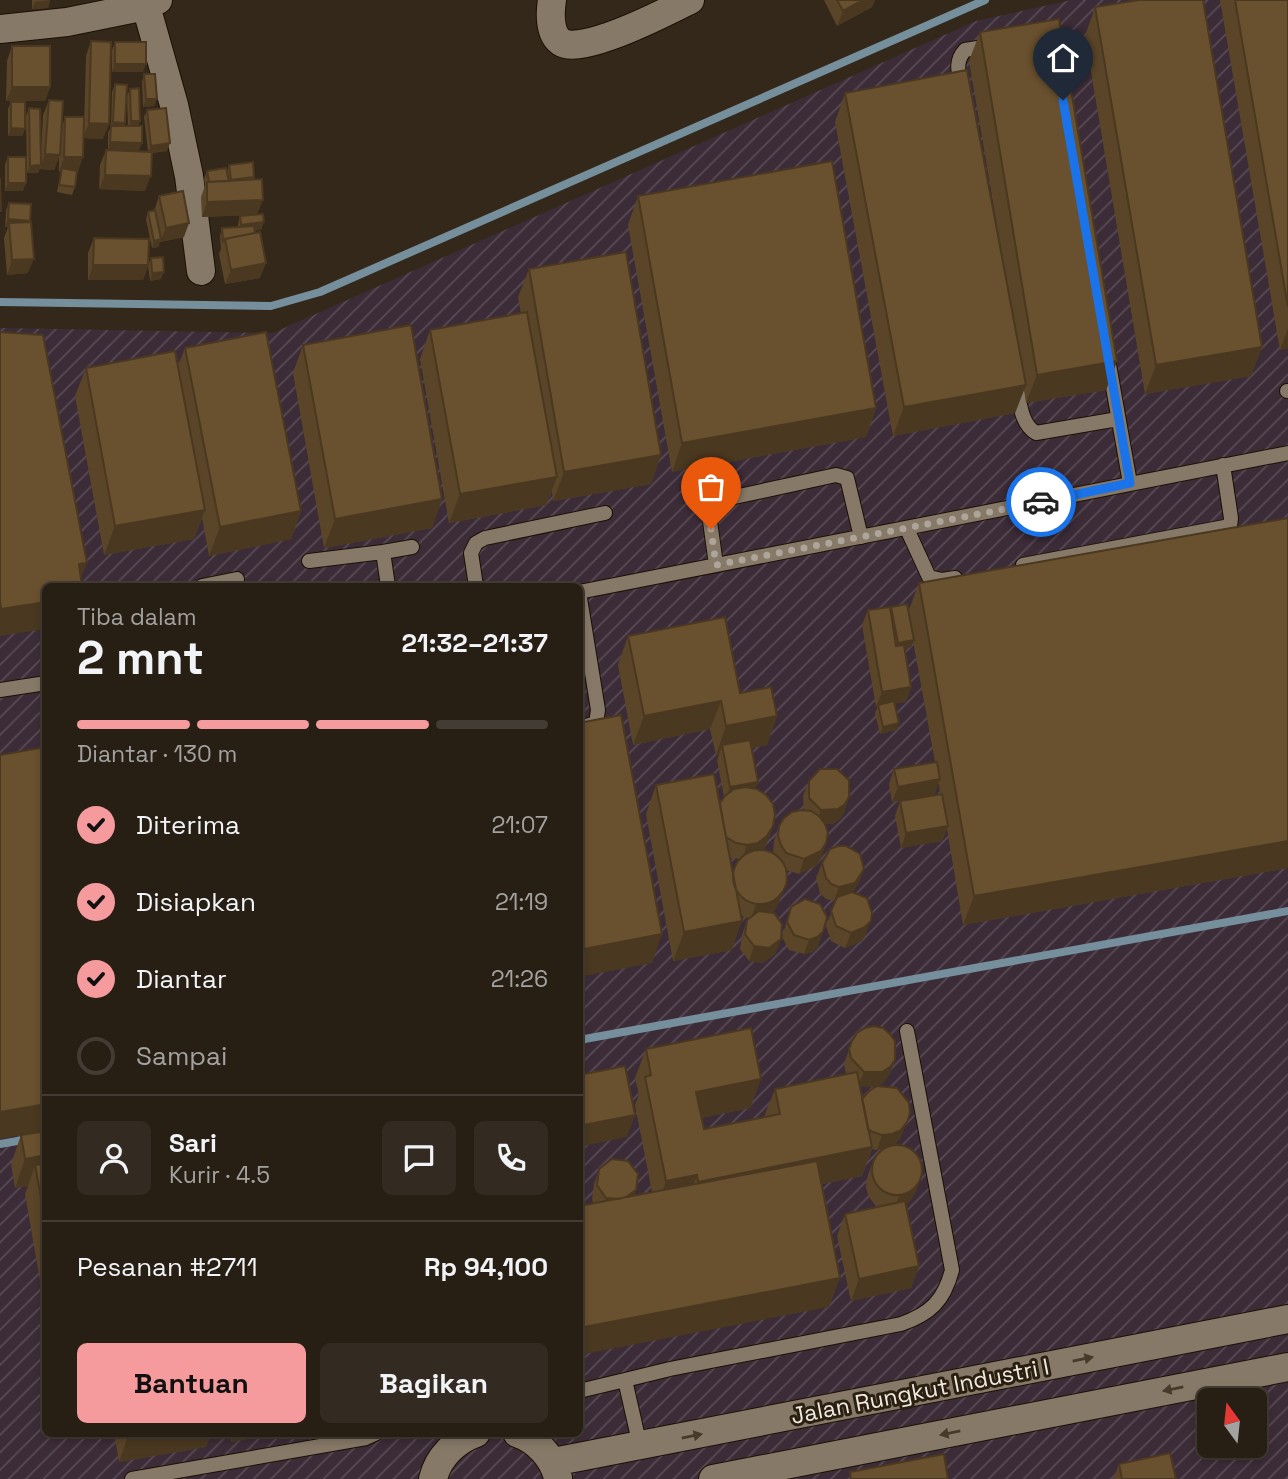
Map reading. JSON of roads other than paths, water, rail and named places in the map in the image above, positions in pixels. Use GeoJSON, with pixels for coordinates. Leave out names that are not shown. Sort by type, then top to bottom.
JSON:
{"type":"FeatureCollection","features":[{"type":"Feature","properties":{"kind":"street"},"geometry":{"type":"LineString","coordinates":[[552,0],[550,15],[558,38],[562,43],[572,45],[631,29],[690,0]]}},
{"type":"Feature","properties":{"kind":"street"},"geometry":{"type":"LineString","coordinates":[[0,29],[67,22],[152,3],[189,176],[201,271]]}},
{"type":"Feature","properties":{"kind":"street","name":"Jalan Rungkut Industri I"},"geometry":{"type":"LineString","coordinates":[[556,1470],[640,1446],[1288,1319]]}},
{"type":"Feature","properties":{"kind":"street","name":"Jalan Rungkut Industri I"},"geometry":{"type":"LineString","coordinates":[[713,1479],[769,1474],[1288,1367]]}},
{"type":"Feature","properties":{"kind":"street"},"geometry":{"type":"LineString","coordinates":[[428,1476],[447,1451],[465,1437]]}},
{"type":"Feature","properties":{"kind":"street"},"geometry":{"type":"LineString","coordinates":[[524,1437],[541,1447],[556,1470]]}},
{"type":"Feature","properties":{"kind":"lane"},"geometry":{"type":"LineString","coordinates":[[965,104],[957,63],[962,54],[971,48],[1009,44]]}},
{"type":"Feature","properties":{"kind":"lane"},"geometry":{"type":"LineString","coordinates":[[1106,350],[1130,483]]}},
{"type":"Feature","properties":{"kind":"lane"},"geometry":{"type":"LineString","coordinates":[[1013,364],[1025,423],[1036,433],[1118,419]]}},
{"type":"Feature","properties":{"kind":"lane"},"geometry":{"type":"LineString","coordinates":[[583,591],[1288,453]]}},
{"type":"Feature","properties":{"kind":"lane"},"geometry":{"type":"LineString","coordinates":[[1011,567],[1230,526],[1223,465]]}},
{"type":"Feature","properties":{"kind":"lane"},"geometry":{"type":"LineString","coordinates":[[716,565],[709,514],[717,502],[836,475],[847,478],[861,537]]}},
{"type":"Feature","properties":{"kind":"lane"},"geometry":{"type":"LineString","coordinates":[[476,583],[471,553],[485,538],[605,513]]}},
{"type":"Feature","properties":{"kind":"lane"},"geometry":{"type":"LineString","coordinates":[[907,529],[929,577],[942,580],[970,575]]}},
{"type":"Feature","properties":{"kind":"lane"},"geometry":{"type":"LineString","coordinates":[[309,561],[412,547]]}},
{"type":"Feature","properties":{"kind":"lane"},"geometry":{"type":"LineString","coordinates":[[383,552],[388,583]]}},
{"type":"Feature","properties":{"kind":"lane"},"geometry":{"type":"LineString","coordinates":[[217,583],[237,579]]}},
{"type":"Feature","properties":{"kind":"lane"},"geometry":{"type":"LineString","coordinates":[[583,617],[598,710],[596,723],[583,727]]}},
{"type":"Feature","properties":{"kind":"lane"},"geometry":{"type":"LineString","coordinates":[[0,690],[42,684]]}},
{"type":"Feature","properties":{"kind":"lane"},"geometry":{"type":"LineString","coordinates":[[583,1390],[670,1369],[901,1324],[918,1318],[933,1308],[947,1288],[952,1270],[907,1031]]}},
{"type":"Feature","properties":{"kind":"lane"},"geometry":{"type":"LineString","coordinates":[[625,1380],[640,1446]]}},
{"type":"Feature","properties":{"kind":"lane"},"geometry":{"type":"LineString","coordinates":[[132,1479],[368,1437]]}},
{"type":"Feature","properties":{"kind":"waterway"},"geometry":{"type":"LineString","coordinates":[[0,302],[271,306],[320,292],[985,0]]}},
{"type":"Feature","properties":{"kind":"waterway"},"geometry":{"type":"LineString","coordinates":[[583,1039],[1288,911]]}},
{"type":"Feature","properties":{"kind":"waterway"},"geometry":{"type":"LineString","coordinates":[[0,1144],[42,1137]]}}]}
